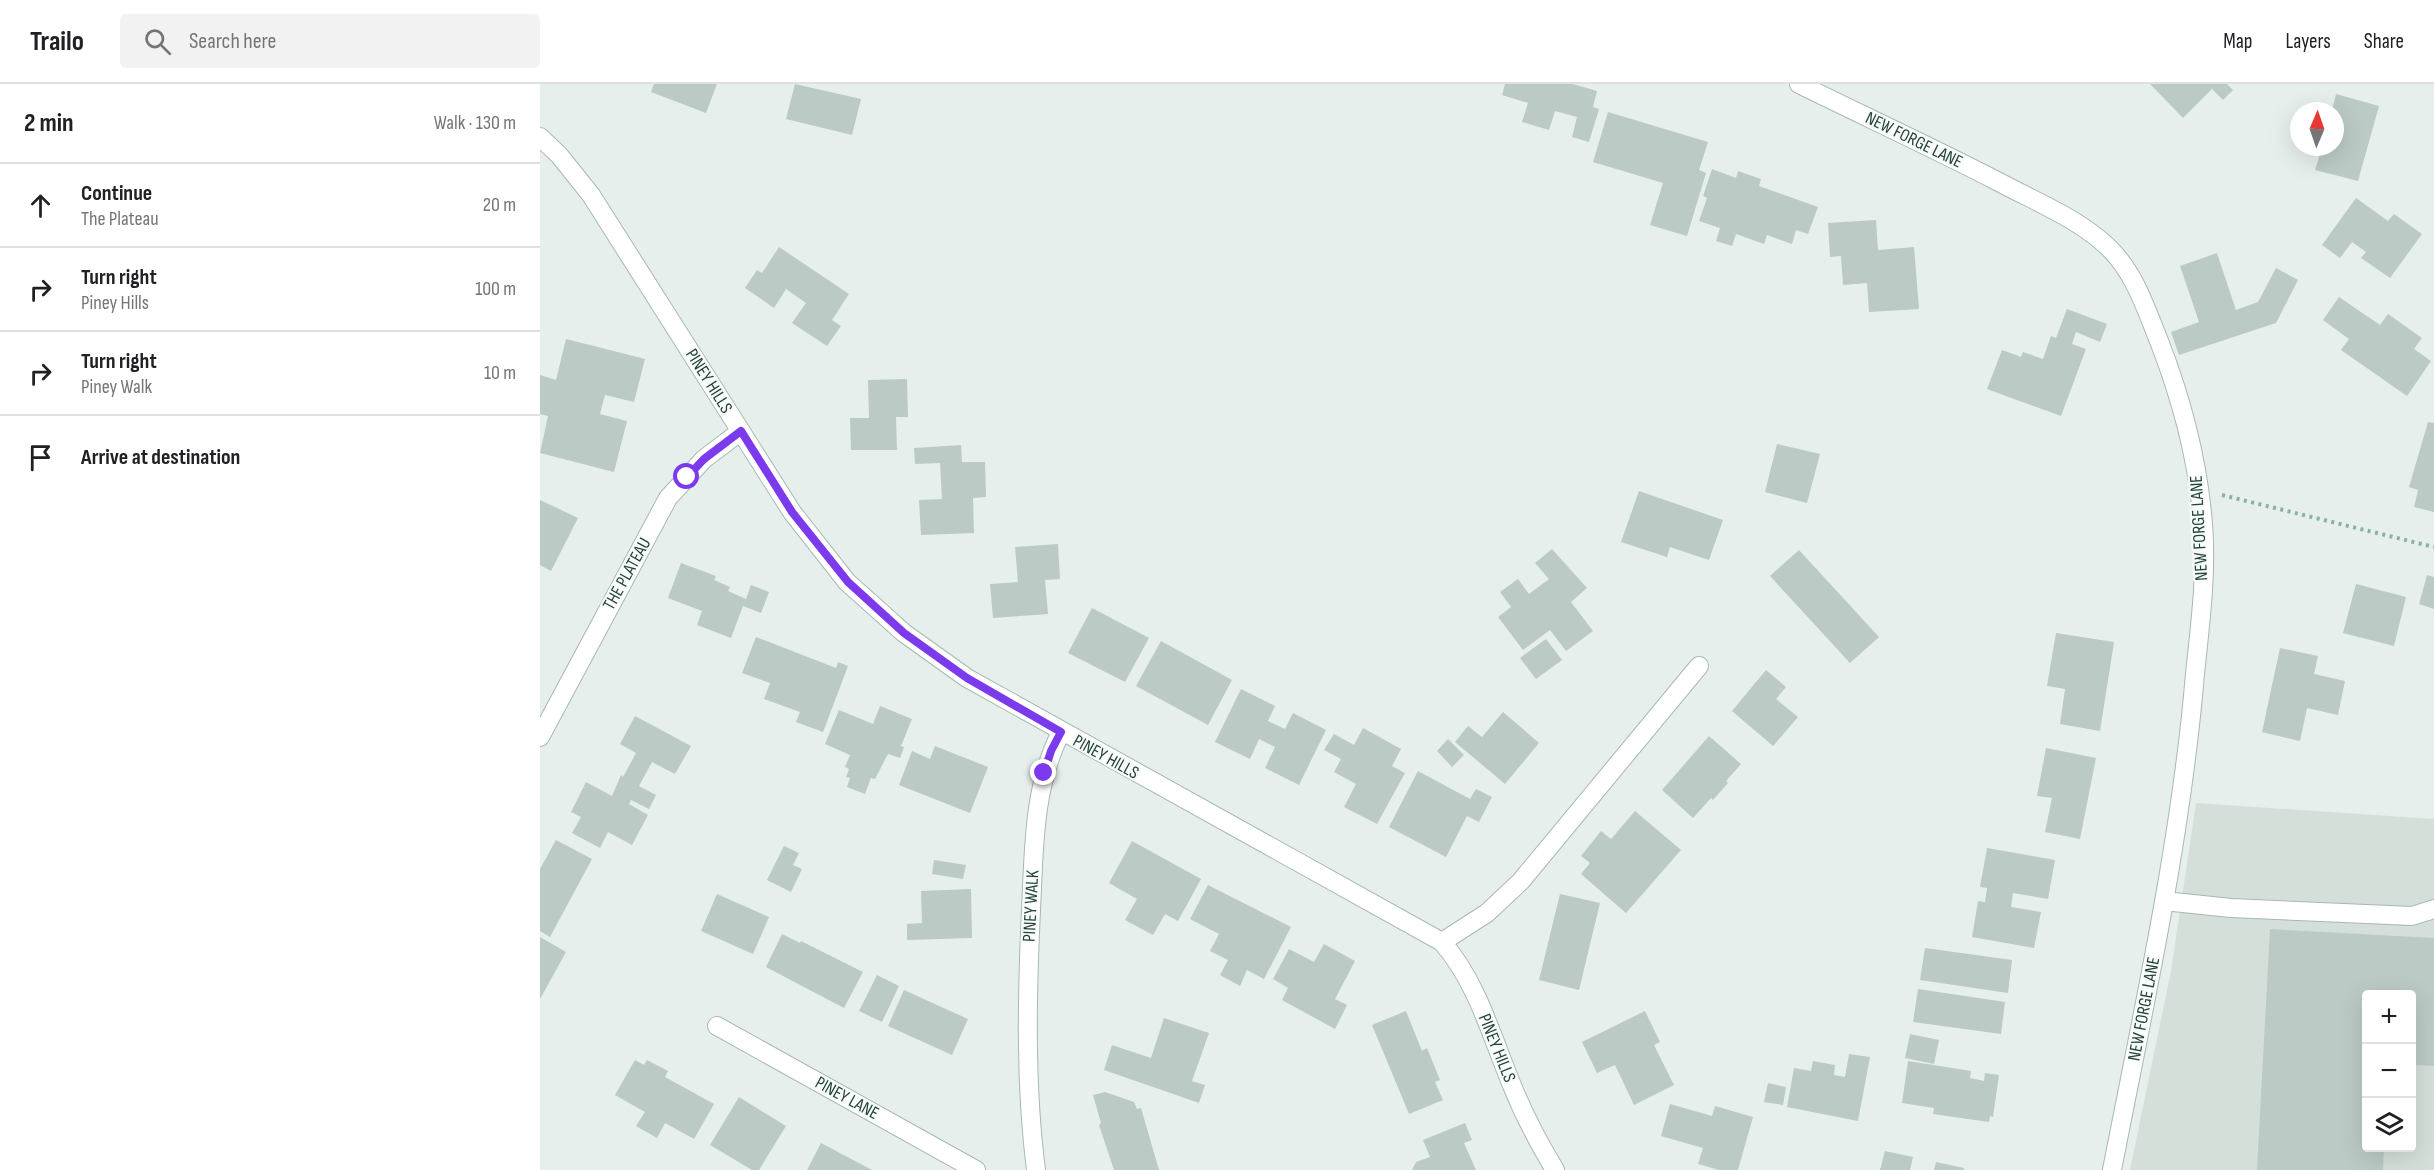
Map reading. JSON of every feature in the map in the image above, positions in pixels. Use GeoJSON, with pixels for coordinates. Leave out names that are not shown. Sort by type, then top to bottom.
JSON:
{"type":"FeatureCollection","features":[{"type":"Feature","properties":{"kind":"street","name":"NEW FORGE LANE"},"geometry":{"type":"LineString","coordinates":[[1799,84],[2033,198],[2088,231],[2111,250],[2129,272],[2166,360],[2186,417],[2203,525],[2203,580],[2184,785],[2112,1170]]}},
{"type":"Feature","properties":{"kind":"street","name":"PINEY HILLS"},"geometry":{"type":"LineString","coordinates":[[540,137],[559,155],[591,195],[792,512],[848,582],[904,633],[958,672],[1061,732],[1374,902],[1442,942],[1459,961],[1474,991],[1512,1085],[1555,1170]]}},
{"type":"Feature","properties":{"kind":"street","name":"THE PLATEAU"},"geometry":{"type":"LineString","coordinates":[[540,736],[668,498],[704,459],[741,431]]}},
{"type":"Feature","properties":{"kind":"street"},"geometry":{"type":"LineString","coordinates":[[1442,942],[1487,913],[1521,881],[1699,666]]}},
{"type":"Feature","properties":{"kind":"street","name":"PINEY WALK"},"geometry":{"type":"LineString","coordinates":[[1036,1170],[1029,1084],[1029,957],[1036,817],[1044,773],[1051,751],[1061,732]]}},
{"type":"Feature","properties":{"kind":"street"},"geometry":{"type":"LineString","coordinates":[[2164,901],[2230,908],[2412,916],[2434,909]]}},
{"type":"Feature","properties":{"kind":"street","name":"PINEY LANE"},"geometry":{"type":"LineString","coordinates":[[717,1026],[976,1170]]}},
{"type":"Feature","properties":{"kind":"path"},"geometry":{"type":"LineString","coordinates":[[2198,489],[2434,547]]}},
{"type":"Feature","properties":{"kind":"shaded area"},"geometry":{"type":"Polygon","coordinates":[[[2196,803],[2434,819],[2434,1170],[2130,1170],[2171,971],[2196,803]]]}},
{"type":"Feature","properties":{"kind":"building"},"geometry":{"type":"Polygon","coordinates":[[[654,84],[717,84],[706,113],[651,92],[654,84]]]}},
{"type":"Feature","properties":{"kind":"building"},"geometry":{"type":"Polygon","coordinates":[[[795,84],[861,99],[852,135],[786,119],[795,84]]]}},
{"type":"Feature","properties":{"kind":"building"},"geometry":{"type":"Polygon","coordinates":[[[1505,84],[1573,84],[1597,91],[1593,107],[1599,109],[1589,142],[1572,137],[1577,117],[1555,111],[1549,130],[1522,122],[1528,103],[1502,95],[1505,84]]]}},
{"type":"Feature","properties":{"kind":"building"},"geometry":{"type":"Polygon","coordinates":[[[2150,84],[2227,84],[2233,90],[2223,100],[2212,89],[2183,118],[2150,84]]]}},
{"type":"Feature","properties":{"kind":"building"},"geometry":{"type":"Polygon","coordinates":[[[2336,94],[2379,106],[2358,181],[2315,170],[2319,156],[2344,156],[2344,102],[2334,102],[2336,94]]]}},
{"type":"Feature","properties":{"kind":"building"},"geometry":{"type":"Polygon","coordinates":[[[1608,112],[1708,142],[1699,170],[1706,173],[1687,236],[1650,225],[1663,183],[1593,162],[1608,112]]]}},
{"type":"Feature","properties":{"kind":"building"},"geometry":{"type":"Polygon","coordinates":[[[1712,169],[1736,178],[1738,171],[1761,179],[1759,186],[1818,207],[1808,234],[1796,230],[1792,244],[1767,235],[1764,244],[1736,234],[1732,246],[1716,241],[1720,228],[1699,221],[1707,198],[1703,196],[1712,169]]]}},
{"type":"Feature","properties":{"kind":"building"},"geometry":{"type":"Polygon","coordinates":[[[2356,198],[2388,221],[2394,214],[2422,234],[2390,278],[2361,258],[2366,252],[2352,242],[2340,258],[2322,245],[2356,198]]]}},
{"type":"Feature","properties":{"kind":"building"},"geometry":{"type":"Polygon","coordinates":[[[1876,220],[1878,250],[1914,247],[1919,309],[1869,312],[1867,283],[1843,285],[1841,256],[1830,257],[1828,223],[1876,220]]]}},
{"type":"Feature","properties":{"kind":"building"},"geometry":{"type":"Polygon","coordinates":[[[779,247],[849,294],[832,320],[841,326],[827,346],[792,323],[806,303],[786,289],[774,308],[745,288],[757,270],[762,273],[779,247]]]}},
{"type":"Feature","properties":{"kind":"building"},"geometry":{"type":"Polygon","coordinates":[[[2217,253],[2236,310],[2258,302],[2276,268],[2298,280],[2276,323],[2179,355],[2171,332],[2199,322],[2180,266],[2217,253]]]}},
{"type":"Feature","properties":{"kind":"building"},"geometry":{"type":"Polygon","coordinates":[[[2339,297],[2380,325],[2388,314],[2422,338],[2414,349],[2431,361],[2407,396],[2341,350],[2349,339],[2323,320],[2339,297]]]}},
{"type":"Feature","properties":{"kind":"building"},"geometry":{"type":"Polygon","coordinates":[[[2067,309],[2107,324],[2100,342],[2076,332],[2072,344],[2086,349],[2061,416],[1987,389],[2002,350],[2021,357],[2023,352],[2043,359],[2051,336],[2056,338],[2067,309]]]}},
{"type":"Feature","properties":{"kind":"building"},"geometry":{"type":"Polygon","coordinates":[[[566,339],[645,359],[634,402],[605,395],[600,414],[627,421],[614,472],[540,453],[548,416],[540,414],[540,375],[556,380],[566,339]]]}},
{"type":"Feature","properties":{"kind":"building"},"geometry":{"type":"Polygon","coordinates":[[[907,379],[908,417],[896,417],[897,450],[851,450],[850,418],[869,418],[868,380],[907,379]]]}},
{"type":"Feature","properties":{"kind":"building"},"geometry":{"type":"Polygon","coordinates":[[[2428,422],[2434,423],[2434,512],[2414,507],[2418,490],[2409,487],[2428,422]]]}},
{"type":"Feature","properties":{"kind":"building"},"geometry":{"type":"Polygon","coordinates":[[[1777,444],[1820,454],[1807,503],[1765,492],[1777,444]]]}},
{"type":"Feature","properties":{"kind":"building"},"geometry":{"type":"Polygon","coordinates":[[[961,445],[962,462],[985,462],[986,497],[973,498],[974,533],[921,535],[919,500],[942,499],[940,463],[915,464],[914,448],[961,445]]]}},
{"type":"Feature","properties":{"kind":"building"},"geometry":{"type":"Polygon","coordinates":[[[1639,491],[1723,520],[1709,560],[1670,547],[1667,557],[1621,542],[1639,491]]]}},
{"type":"Feature","properties":{"kind":"building"},"geometry":{"type":"Polygon","coordinates":[[[540,500],[578,518],[551,571],[540,565],[540,500]]]}},
{"type":"Feature","properties":{"kind":"building"},"geometry":{"type":"Polygon","coordinates":[[[1058,544],[1060,579],[1045,580],[1048,614],[993,618],[990,584],[1018,582],[1015,547],[1058,544]]]}},
{"type":"Feature","properties":{"kind":"building"},"geometry":{"type":"Polygon","coordinates":[[[1552,549],[1587,588],[1571,602],[1593,631],[1566,651],[1550,630],[1523,650],[1498,617],[1511,607],[1500,592],[1518,579],[1529,594],[1549,579],[1535,563],[1552,549]]]}},
{"type":"Feature","properties":{"kind":"building"},"geometry":{"type":"Polygon","coordinates":[[[1799,550],[1879,637],[1850,663],[1770,576],[1799,550]]]}},
{"type":"Feature","properties":{"kind":"building"},"geometry":{"type":"Polygon","coordinates":[[[681,563],[716,576],[714,580],[730,587],[728,591],[746,599],[751,585],[769,592],[761,613],[743,606],[731,638],[697,625],[702,611],[668,598],[681,563]]]}},
{"type":"Feature","properties":{"kind":"building"},"geometry":{"type":"Polygon","coordinates":[[[2427,575],[2434,577],[2434,609],[2419,604],[2427,575]]]}},
{"type":"Feature","properties":{"kind":"building"},"geometry":{"type":"Polygon","coordinates":[[[2356,584],[2406,597],[2394,646],[2343,633],[2356,584]]]}},
{"type":"Feature","properties":{"kind":"building"},"geometry":{"type":"Polygon","coordinates":[[[1092,608],[1149,638],[1125,682],[1068,653],[1092,608]]]}},
{"type":"Feature","properties":{"kind":"building"},"geometry":{"type":"Polygon","coordinates":[[[2056,633],[2114,642],[2100,731],[2060,724],[2065,689],[2047,686],[2056,633]]]}},
{"type":"Feature","properties":{"kind":"building"},"geometry":{"type":"Polygon","coordinates":[[[756,637],[836,668],[838,662],[848,666],[823,732],[796,722],[800,712],[764,699],[770,683],[742,673],[756,637]]]}},
{"type":"Feature","properties":{"kind":"building"},"geometry":{"type":"Polygon","coordinates":[[[1546,639],[1562,660],[1536,679],[1520,658],[1546,639]]]}},
{"type":"Feature","properties":{"kind":"building"},"geometry":{"type":"Polygon","coordinates":[[[1161,641],[1232,680],[1208,725],[1136,686],[1161,641]]]}},
{"type":"Feature","properties":{"kind":"building"},"geometry":{"type":"Polygon","coordinates":[[[2280,648],[2318,656],[2314,674],[2345,681],[2338,715],[2307,708],[2300,741],[2262,732],[2280,648]]]}},
{"type":"Feature","properties":{"kind":"building"},"geometry":{"type":"Polygon","coordinates":[[[1766,670],[1786,687],[1776,699],[1798,717],[1773,746],[1732,711],[1766,670]]]}},
{"type":"Feature","properties":{"kind":"building"},"geometry":{"type":"Polygon","coordinates":[[[1241,689],[1275,706],[1268,721],[1285,729],[1293,713],[1326,730],[1299,785],[1265,768],[1275,747],[1259,739],[1250,759],[1215,742],[1241,689]]]}},
{"type":"Feature","properties":{"kind":"building"},"geometry":{"type":"Polygon","coordinates":[[[880,706],[912,719],[901,746],[904,747],[900,758],[888,754],[875,779],[871,778],[865,794],[847,787],[850,778],[846,777],[849,769],[845,767],[850,755],[825,744],[839,710],[873,724],[880,706]]]}},
{"type":"Feature","properties":{"kind":"building"},"geometry":{"type":"Polygon","coordinates":[[[1503,712],[1539,743],[1505,784],[1455,742],[1468,726],[1482,737],[1503,712]]]}},
{"type":"Feature","properties":{"kind":"building"},"geometry":{"type":"Polygon","coordinates":[[[635,716],[691,746],[675,774],[652,762],[639,786],[656,795],[649,809],[631,800],[629,804],[648,815],[632,845],[608,832],[600,848],[572,833],[581,817],[571,812],[586,782],[612,796],[621,775],[623,777],[636,753],[620,744],[635,716]]]}},
{"type":"Feature","properties":{"kind":"building"},"geometry":{"type":"Polygon","coordinates":[[[1363,728],[1401,749],[1392,766],[1405,773],[1377,824],[1344,807],[1356,784],[1334,772],[1341,759],[1324,750],[1334,734],[1354,745],[1363,728]]]}},
{"type":"Feature","properties":{"kind":"building"},"geometry":{"type":"Polygon","coordinates":[[[1709,736],[1741,764],[1713,800],[1711,798],[1693,818],[1662,790],[1709,736]]]}},
{"type":"Feature","properties":{"kind":"building"},"geometry":{"type":"Polygon","coordinates":[[[1448,739],[1464,755],[1452,767],[1437,751],[1448,739]]]}},
{"type":"Feature","properties":{"kind":"building"},"geometry":{"type":"Polygon","coordinates":[[[935,746],[988,767],[970,813],[899,785],[912,751],[930,759],[935,746]]]}},
{"type":"Feature","properties":{"kind":"building"},"geometry":{"type":"Polygon","coordinates":[[[2046,748],[2096,758],[2080,839],[2045,832],[2052,798],[2037,796],[2046,748]]]}},
{"type":"Feature","properties":{"kind":"building"},"geometry":{"type":"Polygon","coordinates":[[[1418,771],[1470,799],[1476,789],[1492,797],[1479,822],[1467,816],[1446,857],[1389,827],[1418,771]]]}},
{"type":"Feature","properties":{"kind":"building"},"geometry":{"type":"Polygon","coordinates":[[[1635,811],[1681,850],[1626,913],[1581,874],[1590,863],[1581,856],[1601,831],[1611,839],[1635,811]]]}},
{"type":"Feature","properties":{"kind":"building"},"geometry":{"type":"Polygon","coordinates":[[[556,840],[592,859],[550,937],[540,931],[540,869],[556,840]]]}},
{"type":"Feature","properties":{"kind":"building"},"geometry":{"type":"Polygon","coordinates":[[[1132,841],[1201,879],[1178,921],[1165,914],[1153,935],[1125,920],[1137,899],[1109,883],[1132,841]]]}},
{"type":"Feature","properties":{"kind":"building"},"geometry":{"type":"Polygon","coordinates":[[[784,846],[799,853],[793,865],[802,869],[791,892],[767,880],[784,846]]]}},
{"type":"Feature","properties":{"kind":"building"},"geometry":{"type":"Polygon","coordinates":[[[1987,848],[2055,860],[2048,899],[2013,893],[2011,907],[2041,912],[2034,948],[1972,937],[1978,901],[1985,902],[1987,888],[1980,887],[1987,848]]]}},
{"type":"Feature","properties":{"kind":"building"},"geometry":{"type":"Polygon","coordinates":[[[934,860],[966,865],[963,879],[932,874],[934,860]]]}},
{"type":"Feature","properties":{"kind":"building"},"geometry":{"type":"Polygon","coordinates":[[[1208,885],[1291,927],[1264,979],[1247,970],[1240,986],[1220,975],[1228,960],[1210,951],[1219,934],[1190,919],[1208,885]]]}},
{"type":"Feature","properties":{"kind":"building"},"geometry":{"type":"Polygon","coordinates":[[[971,889],[972,938],[907,940],[907,924],[922,923],[921,891],[971,889]]]}},
{"type":"Feature","properties":{"kind":"building"},"geometry":{"type":"Polygon","coordinates":[[[717,894],[769,917],[753,954],[701,931],[717,894]]]}},
{"type":"Feature","properties":{"kind":"building"},"geometry":{"type":"Polygon","coordinates":[[[1560,894],[1600,903],[1579,990],[1539,980],[1560,894]]]}},
{"type":"Feature","properties":{"kind":"building"},"geometry":{"type":"Polygon","coordinates":[[[2270,929],[2434,938],[2434,1066],[2416,1065],[2416,990],[2362,990],[2362,1152],[2384,1152],[2383,1170],[2257,1170],[2270,929]]]}},
{"type":"Feature","properties":{"kind":"building"},"geometry":{"type":"Polygon","coordinates":[[[782,934],[863,972],[844,1008],[766,967],[782,934]]]}},
{"type":"Feature","properties":{"kind":"building"},"geometry":{"type":"Polygon","coordinates":[[[540,937],[566,952],[540,999],[540,937]]]}},
{"type":"Feature","properties":{"kind":"building"},"geometry":{"type":"Polygon","coordinates":[[[1324,944],[1355,961],[1335,999],[1347,1005],[1335,1029],[1282,1000],[1288,988],[1273,979],[1289,949],[1314,962],[1324,944]]]}},
{"type":"Feature","properties":{"kind":"building"},"geometry":{"type":"Polygon","coordinates":[[[1925,948],[2012,960],[2008,993],[1920,980],[1925,948]]]}},
{"type":"Feature","properties":{"kind":"building"},"geometry":{"type":"Polygon","coordinates":[[[877,975],[899,986],[882,1022],[859,1011],[877,975]]]}},
{"type":"Feature","properties":{"kind":"building"},"geometry":{"type":"Polygon","coordinates":[[[1918,989],[2005,1002],[2001,1034],[1913,1022],[1918,989]]]}},
{"type":"Feature","properties":{"kind":"building"},"geometry":{"type":"Polygon","coordinates":[[[904,990],[968,1019],[952,1055],[888,1026],[904,990]]]}},
{"type":"Feature","properties":{"kind":"building"},"geometry":{"type":"Polygon","coordinates":[[[1406,1011],[1422,1051],[1427,1048],[1440,1080],[1435,1082],[1443,1100],[1409,1114],[1372,1025],[1406,1011]]]}},
{"type":"Feature","properties":{"kind":"building"},"geometry":{"type":"Polygon","coordinates":[[[1645,1011],[1660,1042],[1654,1045],[1674,1085],[1634,1105],[1615,1065],[1597,1073],[1582,1042],[1645,1011]]]}},
{"type":"Feature","properties":{"kind":"building"},"geometry":{"type":"Polygon","coordinates":[[[1164,1018],[1209,1033],[1192,1081],[1205,1085],[1199,1103],[1104,1070],[1112,1045],[1151,1058],[1164,1018]]]}},
{"type":"Feature","properties":{"kind":"building"},"geometry":{"type":"Polygon","coordinates":[[[1910,1034],[1939,1040],[1934,1064],[1905,1058],[1910,1034]]]}},
{"type":"Feature","properties":{"kind":"building"},"geometry":{"type":"Polygon","coordinates":[[[1849,1054],[1870,1057],[1858,1121],[1787,1107],[1794,1068],[1811,1071],[1813,1061],[1835,1065],[1834,1075],[1845,1077],[1849,1054]]]}},
{"type":"Feature","properties":{"kind":"building"},"geometry":{"type":"Polygon","coordinates":[[[635,1060],[644,1065],[647,1060],[668,1071],[665,1077],[714,1104],[694,1139],[665,1123],[657,1138],[636,1126],[645,1112],[615,1095],[635,1060]]]}},
{"type":"Feature","properties":{"kind":"building"},"geometry":{"type":"Polygon","coordinates":[[[1908,1061],[1971,1071],[1970,1078],[1984,1081],[1985,1073],[1999,1075],[1993,1117],[1990,1116],[1989,1122],[1933,1114],[1934,1108],[1902,1103],[1908,1061]]]}},
{"type":"Feature","properties":{"kind":"building"},"geometry":{"type":"Polygon","coordinates":[[[1768,1083],[1786,1087],[1783,1105],[1764,1102],[1768,1083]]]}},
{"type":"Feature","properties":{"kind":"building"},"geometry":{"type":"Polygon","coordinates":[[[1105,1092],[1134,1102],[1137,1109],[1141,1108],[1159,1170],[1114,1170],[1099,1125],[1101,1123],[1093,1095],[1105,1092]]]}},
{"type":"Feature","properties":{"kind":"building"},"geometry":{"type":"Polygon","coordinates":[[[739,1097],[786,1126],[759,1170],[752,1170],[710,1145],[739,1097]]]}},
{"type":"Feature","properties":{"kind":"building"},"geometry":{"type":"Polygon","coordinates":[[[1670,1104],[1712,1116],[1715,1106],[1753,1117],[1738,1170],[1719,1170],[1698,1164],[1703,1148],[1661,1136],[1670,1104]]]}},
{"type":"Feature","properties":{"kind":"building"},"geometry":{"type":"Polygon","coordinates":[[[1465,1123],[1472,1140],[1464,1143],[1476,1170],[1412,1170],[1416,1162],[1430,1157],[1423,1140],[1465,1123]]]}},
{"type":"Feature","properties":{"kind":"building"},"geometry":{"type":"Polygon","coordinates":[[[821,1143],[872,1170],[807,1170],[821,1143]]]}},
{"type":"Feature","properties":{"kind":"building"},"geometry":{"type":"Polygon","coordinates":[[[1885,1151],[1913,1157],[1910,1170],[1880,1170],[1885,1151]]]}},
{"type":"Feature","properties":{"kind":"building"},"geometry":{"type":"Polygon","coordinates":[[[1936,1162],[1964,1168],[1964,1170],[1934,1170],[1936,1162]]]}},
{"type":"Feature","properties":{"kind":"route"},"geometry":{"type":"LineString","coordinates":[[687,477],[704,459],[741,431],[792,512],[848,582],[904,633],[967,678],[1061,732],[1051,751],[1044,773]]}}]}
